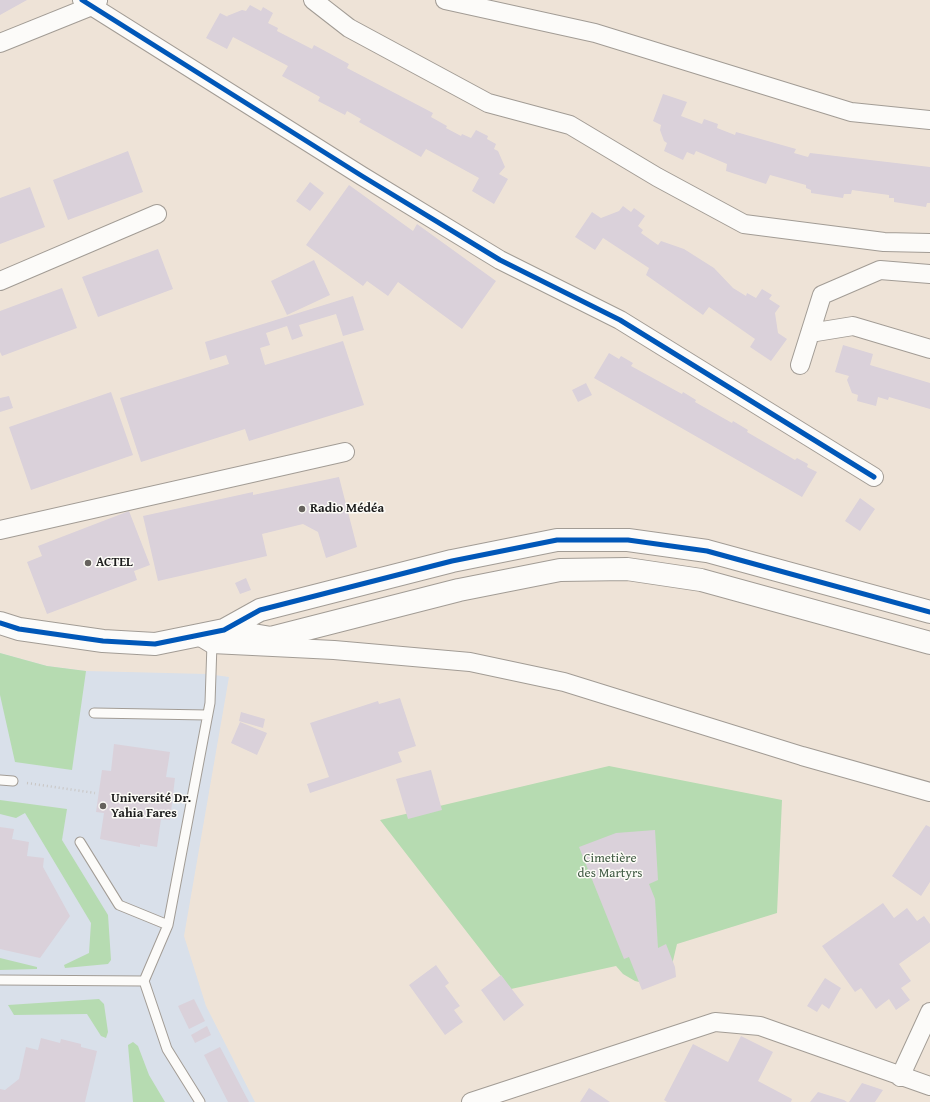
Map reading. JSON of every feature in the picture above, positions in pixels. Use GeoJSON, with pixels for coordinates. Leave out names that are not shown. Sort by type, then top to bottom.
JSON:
{"type":"FeatureCollection","features":[{"type":"Feature","properties":{"kind":"street"},"geometry":{"type":"LineString","coordinates":[[313,0],[349,28],[488,103],[570,125],[656,177],[744,224],[884,242],[930,243]]}},
{"type":"Feature","properties":{"kind":"street"},"geometry":{"type":"LineString","coordinates":[[445,0],[595,33],[851,112],[930,120]]}},
{"type":"Feature","properties":{"kind":"street"},"geometry":{"type":"LineString","coordinates":[[0,43],[91,2],[355,172],[500,260],[620,320],[874,477]]}},
{"type":"Feature","properties":{"kind":"street"},"geometry":{"type":"LineString","coordinates":[[0,280],[156,214]]}},
{"type":"Feature","properties":{"kind":"street"},"geometry":{"type":"LineString","coordinates":[[800,365],[822,295],[880,270],[930,274]]}},
{"type":"Feature","properties":{"kind":"street"},"geometry":{"type":"LineString","coordinates":[[810,333],[853,326],[930,349]]}},
{"type":"Feature","properties":{"kind":"street"},"geometry":{"type":"LineString","coordinates":[[0,530],[345,452]]}},
{"type":"Feature","properties":{"kind":"street"},"geometry":{"type":"LineString","coordinates":[[211,636],[260,610],[452,561],[557,540],[628,540],[707,551],[930,612]]}},
{"type":"Feature","properties":{"kind":"street"},"geometry":{"type":"LineString","coordinates":[[0,623],[19,628],[103,641],[155,644],[211,636],[271,638],[459,590],[560,570],[626,569],[701,580],[930,643]]}},
{"type":"Feature","properties":{"kind":"street"},"geometry":{"type":"LineString","coordinates":[[211,636],[334,650],[470,662],[564,682],[802,756],[930,792]]}},
{"type":"Feature","properties":{"kind":"street"},"geometry":{"type":"LineString","coordinates":[[900,1077],[930,1012]]}},
{"type":"Feature","properties":{"kind":"street"},"geometry":{"type":"LineString","coordinates":[[471,1102],[715,1022],[760,1026],[900,1077],[929,1082]]}},
{"type":"Feature","properties":{"kind":"lane"},"geometry":{"type":"LineString","coordinates":[[200,1102],[167,1049],[144,980],[168,925],[210,702],[211,636]]}},
{"type":"Feature","properties":{"kind":"lane"},"geometry":{"type":"LineString","coordinates":[[94,713],[207,715]]}},
{"type":"Feature","properties":{"kind":"lane"},"geometry":{"type":"LineString","coordinates":[[0,780],[13,781]]}},
{"type":"Feature","properties":{"kind":"lane"},"geometry":{"type":"LineString","coordinates":[[80,842],[119,905],[168,925]]}},
{"type":"Feature","properties":{"kind":"lane"},"geometry":{"type":"LineString","coordinates":[[0,980],[144,980]]}},
{"type":"Feature","properties":{"kind":"path"},"geometry":{"type":"LineString","coordinates":[[13,781],[95,793]]}},
{"type":"Feature","properties":{"kind":"shaded area","name":"Université Dr. Yahia Fares"},"geometry":{"type":"Polygon","coordinates":[[[0,653],[47,666],[86,671],[207,674],[229,677],[184,936],[206,1006],[255,1102],[0,1102],[0,653]]]}},
{"type":"Feature","properties":{"kind":"green space"},"geometry":{"type":"Polygon","coordinates":[[[0,653],[47,666],[86,671],[72,770],[15,762],[0,695],[0,653]]]}},
{"type":"Feature","properties":{"kind":"green space","name":"Cimetière des Martyrs"},"geometry":{"type":"Polygon","coordinates":[[[609,766],[782,800],[777,913],[677,944],[672,965],[651,985],[635,981],[623,974],[616,966],[511,989],[380,820],[609,766]]]}},
{"type":"Feature","properties":{"kind":"green space"},"geometry":{"type":"Polygon","coordinates":[[[0,800],[67,809],[62,840],[108,915],[111,960],[108,964],[65,968],[64,965],[89,953],[91,923],[25,813],[16,818],[0,814],[0,800]]]}},
{"type":"Feature","properties":{"kind":"green space"},"geometry":{"type":"Polygon","coordinates":[[[0,958],[37,967],[37,969],[0,970],[0,958]]]}},
{"type":"Feature","properties":{"kind":"green space"},"geometry":{"type":"Polygon","coordinates":[[[99,999],[104,1004],[108,1032],[106,1038],[101,1036],[87,1014],[14,1015],[8,1005],[99,999]]]}},
{"type":"Feature","properties":{"kind":"green space"},"geometry":{"type":"Polygon","coordinates":[[[133,1042],[138,1046],[149,1075],[165,1102],[133,1102],[128,1045],[133,1042]]]}},
{"type":"Feature","properties":{"kind":"building"},"geometry":{"type":"Polygon","coordinates":[[[0,0],[27,0],[0,15],[0,0]]]}},
{"type":"Feature","properties":{"kind":"building"},"geometry":{"type":"Polygon","coordinates":[[[250,5],[261,11],[263,7],[273,13],[268,23],[278,28],[277,31],[312,49],[314,45],[349,64],[347,68],[433,113],[431,117],[447,126],[446,128],[461,136],[462,134],[471,138],[476,130],[488,136],[487,139],[496,144],[494,149],[498,151],[505,167],[499,174],[508,179],[494,204],[472,191],[479,178],[426,149],[421,157],[359,122],[361,119],[347,111],[345,115],[318,101],[320,97],[282,76],[288,66],[233,37],[227,49],[206,38],[220,13],[228,17],[227,16],[242,10],[246,11],[250,5]]]}},
{"type":"Feature","properties":{"kind":"building"},"geometry":{"type":"Polygon","coordinates":[[[663,94],[687,102],[681,116],[702,124],[704,119],[718,124],[717,128],[735,135],[736,132],[796,149],[794,153],[808,157],[810,153],[930,167],[930,203],[927,203],[926,207],[894,202],[894,198],[889,198],[889,195],[852,190],[851,194],[844,194],[843,198],[811,193],[811,190],[806,188],[806,185],[770,175],[766,184],[726,171],[727,164],[696,151],[694,155],[687,152],[683,160],[664,151],[667,143],[664,141],[660,130],[661,125],[653,121],[663,94]]]}},
{"type":"Feature","properties":{"kind":"building"},"geometry":{"type":"Polygon","coordinates":[[[128,151],[143,192],[68,220],[53,180],[128,151]]]}},
{"type":"Feature","properties":{"kind":"building"},"geometry":{"type":"Polygon","coordinates":[[[310,182],[324,193],[310,211],[296,201],[310,182]]]}},
{"type":"Feature","properties":{"kind":"building"},"geometry":{"type":"Polygon","coordinates":[[[349,185],[413,231],[417,224],[496,281],[462,329],[398,282],[388,296],[367,281],[363,286],[306,245],[349,185]]]}},
{"type":"Feature","properties":{"kind":"building"},"geometry":{"type":"Polygon","coordinates":[[[30,187],[45,227],[0,244],[0,198],[30,187]]]}},
{"type":"Feature","properties":{"kind":"building"},"geometry":{"type":"Polygon","coordinates":[[[623,206],[631,212],[634,208],[645,216],[638,226],[643,230],[641,233],[658,245],[661,241],[684,249],[714,268],[733,288],[746,296],[747,293],[756,298],[762,289],[772,295],[769,299],[780,306],[775,313],[778,333],[787,339],[771,361],[750,347],[755,339],[709,307],[703,315],[646,275],[649,268],[603,238],[595,250],[575,237],[592,212],[601,218],[619,211],[623,206]]]}},
{"type":"Feature","properties":{"kind":"building"},"geometry":{"type":"Polygon","coordinates":[[[158,249],[173,289],[98,317],[82,277],[158,249]]]}},
{"type":"Feature","properties":{"kind":"building"},"geometry":{"type":"Polygon","coordinates":[[[314,260],[330,295],[287,315],[271,281],[314,260]]]}},
{"type":"Feature","properties":{"kind":"building"},"geometry":{"type":"Polygon","coordinates":[[[62,288],[77,328],[2,356],[0,352],[0,311],[62,288]]]}},
{"type":"Feature","properties":{"kind":"building"},"geometry":{"type":"Polygon","coordinates":[[[353,296],[364,330],[343,336],[336,314],[299,325],[303,336],[292,340],[287,326],[266,333],[270,345],[260,348],[265,365],[343,341],[364,405],[249,441],[245,429],[141,462],[120,398],[229,364],[226,355],[210,360],[205,342],[353,296]]]}},
{"type":"Feature","properties":{"kind":"building"},"geometry":{"type":"Polygon","coordinates":[[[843,345],[873,354],[870,365],[930,383],[930,409],[889,397],[888,400],[878,397],[876,406],[857,401],[858,395],[852,393],[847,380],[849,376],[835,372],[843,345]]]}},
{"type":"Feature","properties":{"kind":"building"},"geometry":{"type":"Polygon","coordinates":[[[609,353],[619,359],[621,356],[633,363],[631,366],[682,394],[683,392],[696,400],[695,402],[732,423],[733,421],[748,430],[747,432],[795,460],[797,458],[808,464],[807,467],[817,472],[802,497],[594,378],[609,353]]]}},
{"type":"Feature","properties":{"kind":"building"},"geometry":{"type":"Polygon","coordinates":[[[586,383],[592,395],[578,402],[572,390],[586,383]]]}},
{"type":"Feature","properties":{"kind":"building"},"geometry":{"type":"Polygon","coordinates":[[[111,392],[133,455],[31,490],[9,427],[111,392]]]}},
{"type":"Feature","properties":{"kind":"building"},"geometry":{"type":"Polygon","coordinates":[[[9,396],[13,408],[0,412],[0,398],[9,396]]]}},
{"type":"Feature","properties":{"kind":"building"},"geometry":{"type":"Polygon","coordinates":[[[339,477],[357,547],[326,558],[318,532],[303,524],[262,534],[267,556],[158,581],[143,516],[253,492],[253,495],[339,477]]]}},
{"type":"Feature","properties":{"kind":"building"},"geometry":{"type":"Polygon","coordinates":[[[860,498],[875,509],[860,531],[845,521],[860,498]]]}},
{"type":"Feature","properties":{"kind":"building","name":"ACTEL"},"geometry":{"type":"Polygon","coordinates":[[[129,511],[150,565],[134,571],[137,580],[47,614],[27,562],[42,556],[38,546],[129,511]]]}},
{"type":"Feature","properties":{"kind":"building"},"geometry":{"type":"Polygon","coordinates":[[[246,578],[251,590],[240,594],[235,583],[246,578]]]}},
{"type":"Feature","properties":{"kind":"building"},"geometry":{"type":"Polygon","coordinates":[[[400,698],[416,746],[398,752],[402,762],[310,793],[307,784],[329,777],[310,723],[378,701],[379,704],[400,698]]]}},
{"type":"Feature","properties":{"kind":"building"},"geometry":{"type":"Polygon","coordinates":[[[241,712],[265,719],[263,728],[239,721],[241,712]]]}},
{"type":"Feature","properties":{"kind":"building"},"geometry":{"type":"Polygon","coordinates":[[[240,722],[267,733],[257,755],[231,743],[240,722]]]}},
{"type":"Feature","properties":{"kind":"building"},"geometry":{"type":"Polygon","coordinates":[[[114,744],[170,752],[166,777],[175,778],[170,820],[161,819],[157,847],[140,844],[140,847],[100,839],[104,813],[96,812],[102,770],[111,771],[114,744]]]}},
{"type":"Feature","properties":{"kind":"building"},"geometry":{"type":"Polygon","coordinates":[[[431,770],[442,810],[408,819],[396,779],[431,770]]]}},
{"type":"Feature","properties":{"kind":"building"},"geometry":{"type":"Polygon","coordinates":[[[926,825],[930,827],[930,882],[921,896],[892,876],[926,825]]]}},
{"type":"Feature","properties":{"kind":"building"},"geometry":{"type":"Polygon","coordinates":[[[0,827],[14,829],[12,839],[29,842],[27,856],[44,858],[43,867],[70,916],[40,958],[0,949],[0,827]]]}},
{"type":"Feature","properties":{"kind":"building"},"geometry":{"type":"Polygon","coordinates":[[[655,830],[658,880],[649,884],[655,899],[658,948],[666,944],[675,967],[676,977],[642,990],[629,957],[624,959],[579,847],[616,833],[655,830]]]}},
{"type":"Feature","properties":{"kind":"building"},"geometry":{"type":"Polygon","coordinates":[[[883,903],[894,918],[907,908],[917,921],[924,916],[930,924],[930,942],[899,964],[911,981],[901,988],[910,1000],[896,1010],[889,999],[876,1009],[861,988],[855,992],[822,946],[883,903]]]}},
{"type":"Feature","properties":{"kind":"building"},"geometry":{"type":"Polygon","coordinates":[[[436,965],[449,983],[445,986],[460,1006],[454,1010],[463,1022],[445,1035],[409,985],[436,965]]]}},
{"type":"Feature","properties":{"kind":"building"},"geometry":{"type":"Polygon","coordinates":[[[501,975],[524,1005],[504,1021],[481,990],[501,975]]]}},
{"type":"Feature","properties":{"kind":"building"},"geometry":{"type":"Polygon","coordinates":[[[825,978],[841,988],[829,1009],[822,1004],[817,1012],[807,1006],[825,978]]]}},
{"type":"Feature","properties":{"kind":"building"},"geometry":{"type":"Polygon","coordinates":[[[194,999],[205,1021],[189,1029],[178,1006],[194,999]]]}},
{"type":"Feature","properties":{"kind":"building"},"geometry":{"type":"Polygon","coordinates":[[[207,1026],[211,1035],[195,1043],[191,1035],[207,1026]]]}},
{"type":"Feature","properties":{"kind":"building"},"geometry":{"type":"Polygon","coordinates":[[[741,1036],[773,1052],[758,1081],[792,1099],[791,1102],[667,1102],[664,1100],[693,1044],[728,1062],[741,1036]]]}},
{"type":"Feature","properties":{"kind":"building"},"geometry":{"type":"Polygon","coordinates":[[[41,1038],[60,1043],[61,1039],[81,1044],[81,1047],[97,1051],[85,1102],[0,1102],[0,1089],[5,1090],[19,1079],[26,1047],[38,1050],[41,1038]]]}},
{"type":"Feature","properties":{"kind":"building"},"geometry":{"type":"Polygon","coordinates":[[[220,1047],[249,1102],[228,1102],[204,1055],[220,1047]]]}},
{"type":"Feature","properties":{"kind":"building"},"geometry":{"type":"Polygon","coordinates":[[[862,1083],[883,1090],[875,1102],[849,1102],[862,1083]]]}},
{"type":"Feature","properties":{"kind":"building"},"geometry":{"type":"Polygon","coordinates":[[[589,1088],[610,1102],[580,1102],[589,1088]]]}},
{"type":"Feature","properties":{"kind":"building"},"geometry":{"type":"Polygon","coordinates":[[[818,1092],[844,1100],[847,1102],[810,1102],[818,1092]]]}},
{"type":"Feature","properties":{"kind":"cycle path"},"geometry":{"type":"LineString","coordinates":[[82,0],[362,176],[500,260],[620,320],[874,477]]}},
{"type":"Feature","properties":{"kind":"cycle path"},"geometry":{"type":"LineString","coordinates":[[0,623],[19,629],[103,641],[155,644],[224,630],[260,610],[452,561],[557,540],[628,540],[707,551],[930,612]]}},
{"type":"Feature","properties":{"kind":"place","name":"Radio Médéa"},"geometry":{"type":"Point","coordinates":[302,509]}},
{"type":"Feature","properties":{"kind":"place","name":"ACTEL"},"geometry":{"type":"Point","coordinates":[88,563]}},
{"type":"Feature","properties":{"kind":"place","name":"Université Dr. Yahia Fares"},"geometry":{"type":"Point","coordinates":[103,806]}}]}
